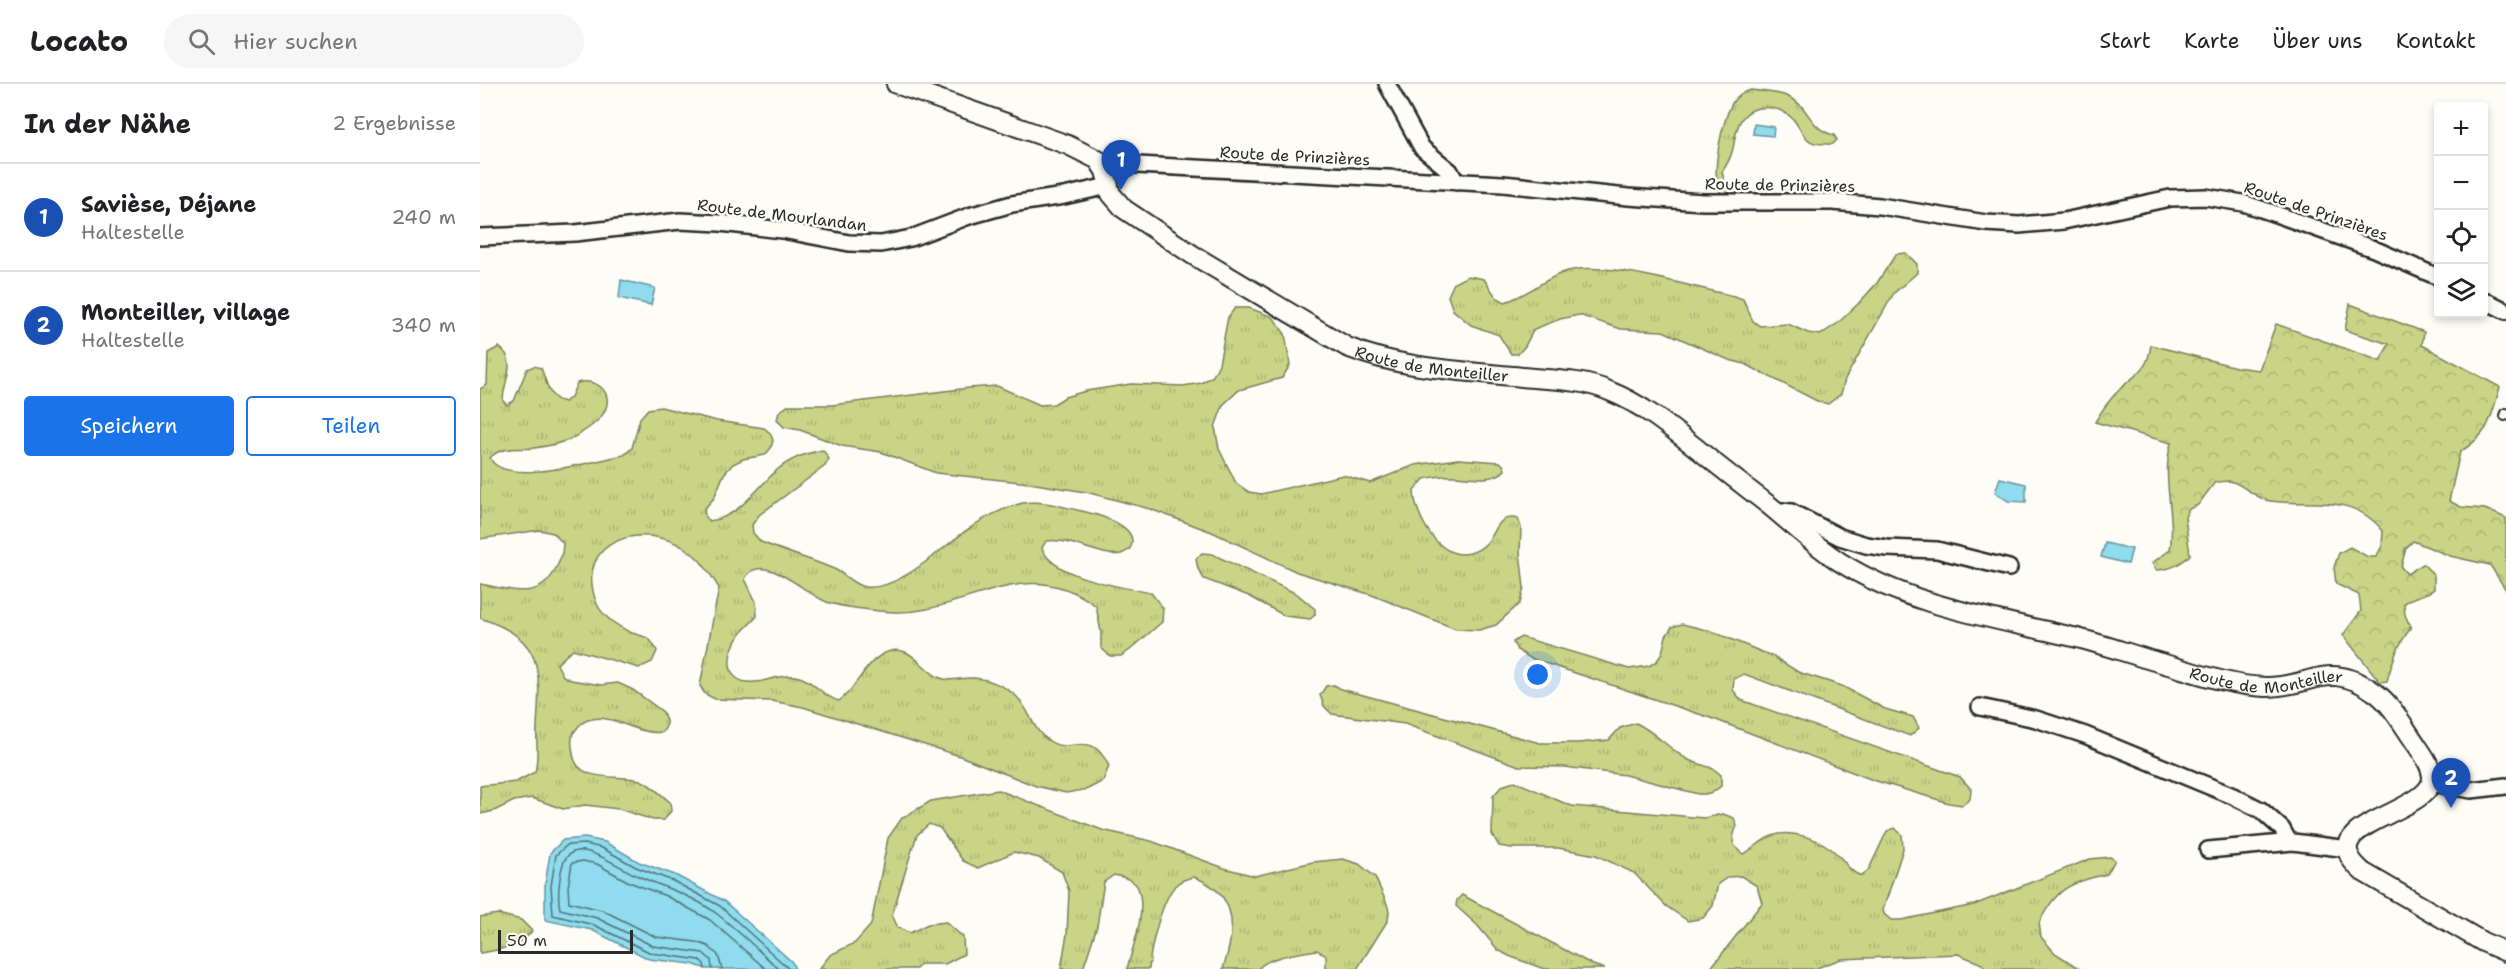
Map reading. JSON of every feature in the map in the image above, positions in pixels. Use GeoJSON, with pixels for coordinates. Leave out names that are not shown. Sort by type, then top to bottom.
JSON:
{"type":"FeatureCollection","features":[{"type":"Feature","properties":{"kind":"street","name":"Route de Monteiller"},"geometry":{"type":"LineString","coordinates":[[896,84],[1080,149],[1093,156],[1106,176],[1114,199],[1131,214],[1337,342],[1356,351],[1395,361],[1571,381],[1606,389],[1654,415],[1828,554],[1863,575],[1902,593],[1969,613],[2087,640],[2161,663],[2243,684],[2280,686],[2328,675],[2356,683],[2377,694],[2392,710],[2430,767],[2431,783]]}},
{"type":"Feature","properties":{"kind":"street"},"geometry":{"type":"LineString","coordinates":[[1387,84],[1422,148],[1450,171],[1456,182]]}},
{"type":"Feature","properties":{"kind":"street","name":"Route de Prinzières"},"geometry":{"type":"LineString","coordinates":[[1106,176],[1118,164],[1525,185],[1628,197],[1703,202],[1849,203],[2019,225],[2064,221],[2170,198],[2206,197],[2243,203],[2273,213],[2383,252],[2434,275]]}},
{"type":"Feature","properties":{"kind":"street","name":"Route de Mourlandan"},"geometry":{"type":"LineString","coordinates":[[480,237],[575,233],[680,221],[720,222],[782,230],[849,243],[881,244],[911,238],[952,221],[1012,204],[1064,196],[1106,176]]}},
{"type":"Feature","properties":{"kind":"street"},"geometry":{"type":"LineString","coordinates":[[2488,302],[2506,311]]}},
{"type":"Feature","properties":{"kind":"street","name":"Route de Monteiller"},"geometry":{"type":"LineString","coordinates":[[1778,513],[1791,512],[1833,533],[1866,545],[1937,550],[2009,568]]}},
{"type":"Feature","properties":{"kind":"street"},"geometry":{"type":"LineString","coordinates":[[1980,707],[2037,719],[2085,735],[2222,791],[2261,810],[2282,829],[2289,842]]}},
{"type":"Feature","properties":{"kind":"street"},"geometry":{"type":"LineString","coordinates":[[2506,786],[2471,790],[2431,783],[2427,791],[2416,800],[2362,828],[2353,836],[2348,849],[2353,862],[2363,872],[2483,942],[2506,952]]}},
{"type":"Feature","properties":{"kind":"street"},"geometry":{"type":"LineString","coordinates":[[2208,850],[2289,842],[2348,849]]}},
{"type":"Feature","properties":{"kind":"green space"},"geometry":{"type":"Polygon","coordinates":[[[1751,90],[1778,94],[1792,99],[1803,108],[1819,128],[1834,135],[1837,140],[1833,144],[1812,142],[1787,114],[1774,108],[1752,110],[1739,124],[1731,155],[1722,172],[1727,190],[1723,195],[1718,188],[1716,177],[1718,148],[1726,118],[1735,99],[1740,94],[1751,90]]]}},
{"type":"Feature","properties":{"kind":"green space"},"geometry":{"type":"Polygon","coordinates":[[[1906,253],[1917,264],[1917,273],[1894,293],[1845,379],[1841,394],[1828,404],[1817,401],[1745,364],[1729,360],[1663,331],[1621,329],[1579,315],[1560,319],[1534,329],[1518,354],[1511,354],[1499,335],[1471,325],[1453,310],[1448,296],[1454,283],[1468,276],[1484,279],[1496,297],[1505,302],[1562,273],[1579,269],[1622,271],[1734,296],[1743,299],[1753,321],[1760,326],[1788,324],[1808,333],[1820,335],[1838,323],[1858,304],[1877,283],[1896,254],[1906,253]]]}},
{"type":"Feature","properties":{"kind":"green space"},"geometry":{"type":"Polygon","coordinates":[[[2350,304],[2424,332],[2422,345],[2500,387],[2484,431],[2460,452],[2449,501],[2461,507],[2485,509],[2506,518],[2506,590],[2490,565],[2450,556],[2413,541],[2406,548],[2401,567],[2407,574],[2423,564],[2434,575],[2434,589],[2404,604],[2405,615],[2411,628],[2399,647],[2387,681],[2380,682],[2343,635],[2361,611],[2359,595],[2336,584],[2334,567],[2339,553],[2350,547],[2368,557],[2376,557],[2382,546],[2383,531],[2371,519],[2345,506],[2264,500],[2234,482],[2215,482],[2198,505],[2189,509],[2185,517],[2190,555],[2174,566],[2156,570],[2152,563],[2170,550],[2171,523],[2167,470],[2171,443],[2095,422],[2112,398],[2144,367],[2151,345],[2236,367],[2259,370],[2276,324],[2380,361],[2389,344],[2345,330],[2350,304]]]}},
{"type":"Feature","properties":{"kind":"green space"},"geometry":{"type":"Polygon","coordinates":[[[1235,308],[1249,308],[1273,317],[1285,334],[1290,365],[1282,378],[1239,390],[1223,405],[1215,427],[1219,449],[1236,483],[1249,492],[1261,494],[1343,475],[1370,483],[1415,465],[1458,459],[1500,462],[1505,470],[1492,477],[1450,476],[1424,479],[1414,491],[1419,512],[1431,534],[1448,550],[1459,554],[1480,549],[1503,520],[1518,519],[1521,527],[1520,552],[1524,588],[1520,603],[1496,625],[1479,630],[1456,629],[1372,595],[1297,572],[1212,532],[1150,509],[1086,492],[936,473],[881,452],[842,446],[800,430],[784,427],[777,420],[779,412],[789,405],[832,405],[969,388],[997,386],[1040,405],[1054,404],[1065,397],[1086,391],[1131,384],[1183,386],[1201,383],[1213,376],[1219,364],[1228,317],[1235,308]]]}},
{"type":"Feature","properties":{"kind":"green space"},"geometry":{"type":"Polygon","coordinates":[[[499,347],[505,352],[509,365],[503,401],[507,405],[514,401],[527,369],[534,366],[541,368],[549,390],[559,401],[565,402],[571,397],[577,383],[584,382],[597,385],[606,394],[607,400],[601,417],[578,435],[551,445],[500,451],[490,458],[499,467],[513,471],[552,470],[624,455],[632,448],[640,418],[648,409],[661,407],[717,421],[764,428],[773,440],[771,448],[765,455],[743,459],[733,464],[724,474],[714,498],[704,509],[705,516],[709,521],[719,519],[738,509],[786,463],[823,450],[829,459],[825,466],[759,515],[752,525],[753,533],[761,542],[834,569],[861,586],[878,587],[906,575],[982,520],[1023,503],[1037,502],[1057,505],[1110,520],[1126,529],[1131,535],[1131,547],[1121,554],[1105,553],[1055,541],[1046,541],[1042,548],[1048,558],[1059,567],[1090,580],[1151,593],[1163,608],[1162,622],[1121,656],[1110,656],[1101,648],[1101,632],[1096,606],[1068,590],[1042,584],[1016,585],[937,607],[910,612],[881,611],[827,602],[784,576],[761,569],[752,571],[745,579],[756,602],[757,616],[736,640],[730,657],[732,673],[744,681],[755,682],[785,676],[801,677],[827,696],[839,701],[876,658],[900,650],[914,657],[942,679],[980,679],[991,681],[1007,689],[1021,701],[1038,731],[1048,740],[1057,745],[1087,745],[1094,747],[1102,754],[1109,766],[1103,781],[1088,789],[1066,793],[1036,786],[960,756],[803,707],[772,701],[715,699],[705,694],[700,686],[719,588],[698,559],[676,543],[657,537],[637,536],[619,540],[604,549],[595,563],[592,581],[597,604],[603,613],[622,628],[647,638],[651,642],[657,651],[652,662],[639,668],[573,649],[557,664],[563,676],[571,680],[601,685],[618,683],[633,690],[663,712],[667,724],[663,732],[645,731],[609,719],[592,719],[584,722],[574,732],[572,745],[576,763],[582,770],[600,776],[640,780],[670,802],[671,811],[664,820],[653,820],[619,809],[585,805],[563,809],[532,798],[514,801],[494,811],[480,814],[480,786],[516,782],[535,772],[539,687],[534,658],[527,646],[516,635],[501,626],[480,618],[480,584],[522,591],[541,586],[555,570],[563,547],[563,543],[553,533],[540,530],[480,539],[480,389],[487,385],[488,353],[499,347]]]}},
{"type":"Feature","properties":{"kind":"green space"},"geometry":{"type":"Polygon","coordinates":[[[1202,553],[1212,554],[1297,594],[1315,609],[1315,615],[1310,619],[1285,616],[1249,596],[1204,579],[1198,569],[1196,559],[1202,553]]]}},
{"type":"Feature","properties":{"kind":"green space"},"geometry":{"type":"Polygon","coordinates":[[[1682,624],[1711,631],[1774,657],[1798,672],[1842,686],[1885,709],[1913,717],[1919,728],[1910,736],[1744,674],[1734,679],[1733,690],[1741,700],[1960,777],[1971,789],[1970,799],[1962,805],[1949,803],[1873,780],[1711,718],[1530,658],[1517,650],[1513,642],[1521,637],[1629,669],[1649,666],[1657,661],[1662,653],[1666,636],[1672,627],[1682,624]]]}},
{"type":"Feature","properties":{"kind":"green space"},"geometry":{"type":"Polygon","coordinates":[[[1334,685],[1341,689],[1540,743],[1609,740],[1620,728],[1636,723],[1687,759],[1717,771],[1721,775],[1721,786],[1710,794],[1698,794],[1625,775],[1565,767],[1519,766],[1405,724],[1332,714],[1324,706],[1320,695],[1326,686],[1334,685]]]}},
{"type":"Feature","properties":{"kind":"green space"},"geometry":{"type":"Polygon","coordinates":[[[1514,782],[1572,806],[1704,818],[1723,814],[1734,818],[1737,826],[1733,842],[1743,854],[1774,835],[1794,834],[1823,844],[1862,876],[1869,869],[1887,831],[1895,828],[1902,835],[1903,849],[1883,910],[1891,920],[1974,905],[2090,859],[2110,857],[2115,860],[2107,874],[2074,884],[2058,894],[2039,923],[2041,937],[2055,953],[2080,969],[1985,969],[1982,964],[1958,954],[1841,959],[1814,969],[1710,969],[1762,903],[1757,886],[1741,876],[1728,877],[1718,884],[1713,906],[1703,918],[1688,921],[1666,906],[1634,873],[1596,855],[1558,848],[1499,846],[1492,834],[1493,796],[1502,786],[1514,782]]]}},
{"type":"Feature","properties":{"kind":"green space"},"geometry":{"type":"Polygon","coordinates":[[[998,790],[1102,830],[1151,841],[1224,868],[1255,876],[1313,862],[1343,859],[1359,864],[1375,877],[1387,904],[1388,920],[1357,969],[1326,969],[1326,956],[1317,950],[1276,958],[1258,969],[1223,969],[1230,941],[1230,915],[1219,893],[1209,884],[1194,877],[1179,883],[1166,900],[1154,937],[1149,969],[1127,969],[1140,918],[1140,897],[1134,882],[1114,875],[1104,882],[1097,926],[1083,969],[1061,969],[1067,934],[1069,891],[1062,872],[1039,858],[1014,852],[978,868],[963,861],[940,828],[929,824],[917,835],[892,915],[898,928],[910,933],[928,924],[946,922],[963,937],[964,954],[945,964],[921,964],[916,969],[819,969],[830,955],[855,943],[871,925],[888,838],[902,818],[931,801],[998,790]]]}},
{"type":"Feature","properties":{"kind":"green space"},"geometry":{"type":"Polygon","coordinates":[[[1462,895],[1593,965],[1605,969],[1544,969],[1509,956],[1498,950],[1477,925],[1456,906],[1457,900],[1462,895]]]}},
{"type":"Feature","properties":{"kind":"green space"},"geometry":{"type":"Polygon","coordinates":[[[498,914],[521,920],[532,931],[515,944],[480,953],[480,917],[498,914]]]}},
{"type":"Feature","properties":{"kind":"water"},"geometry":{"type":"Polygon","coordinates":[[[1754,124],[1774,127],[1773,136],[1753,134],[1754,124]]]}},
{"type":"Feature","properties":{"kind":"water"},"geometry":{"type":"Polygon","coordinates":[[[621,280],[655,288],[651,305],[619,298],[621,280]]]}},
{"type":"Feature","properties":{"kind":"water"},"geometry":{"type":"Polygon","coordinates":[[[2000,478],[2026,484],[2026,502],[2008,501],[1995,492],[2000,478]]]}},
{"type":"Feature","properties":{"kind":"water"},"geometry":{"type":"Polygon","coordinates":[[[2105,543],[2132,549],[2128,564],[2101,557],[2105,543]]]}},
{"type":"Feature","properties":{"kind":"water"},"geometry":{"type":"Polygon","coordinates":[[[585,838],[605,842],[639,862],[675,875],[724,901],[792,962],[795,969],[707,969],[692,964],[649,959],[592,930],[545,920],[545,885],[550,853],[563,840],[585,838]]]}},
{"type":"Feature","properties":{"kind":"place","name":"Savièse, Déjane"},"geometry":{"type":"Point","coordinates":[1121,190]}},
{"type":"Feature","properties":{"kind":"place","name":"Monteiller, village"},"geometry":{"type":"Point","coordinates":[2451,808]}}]}
